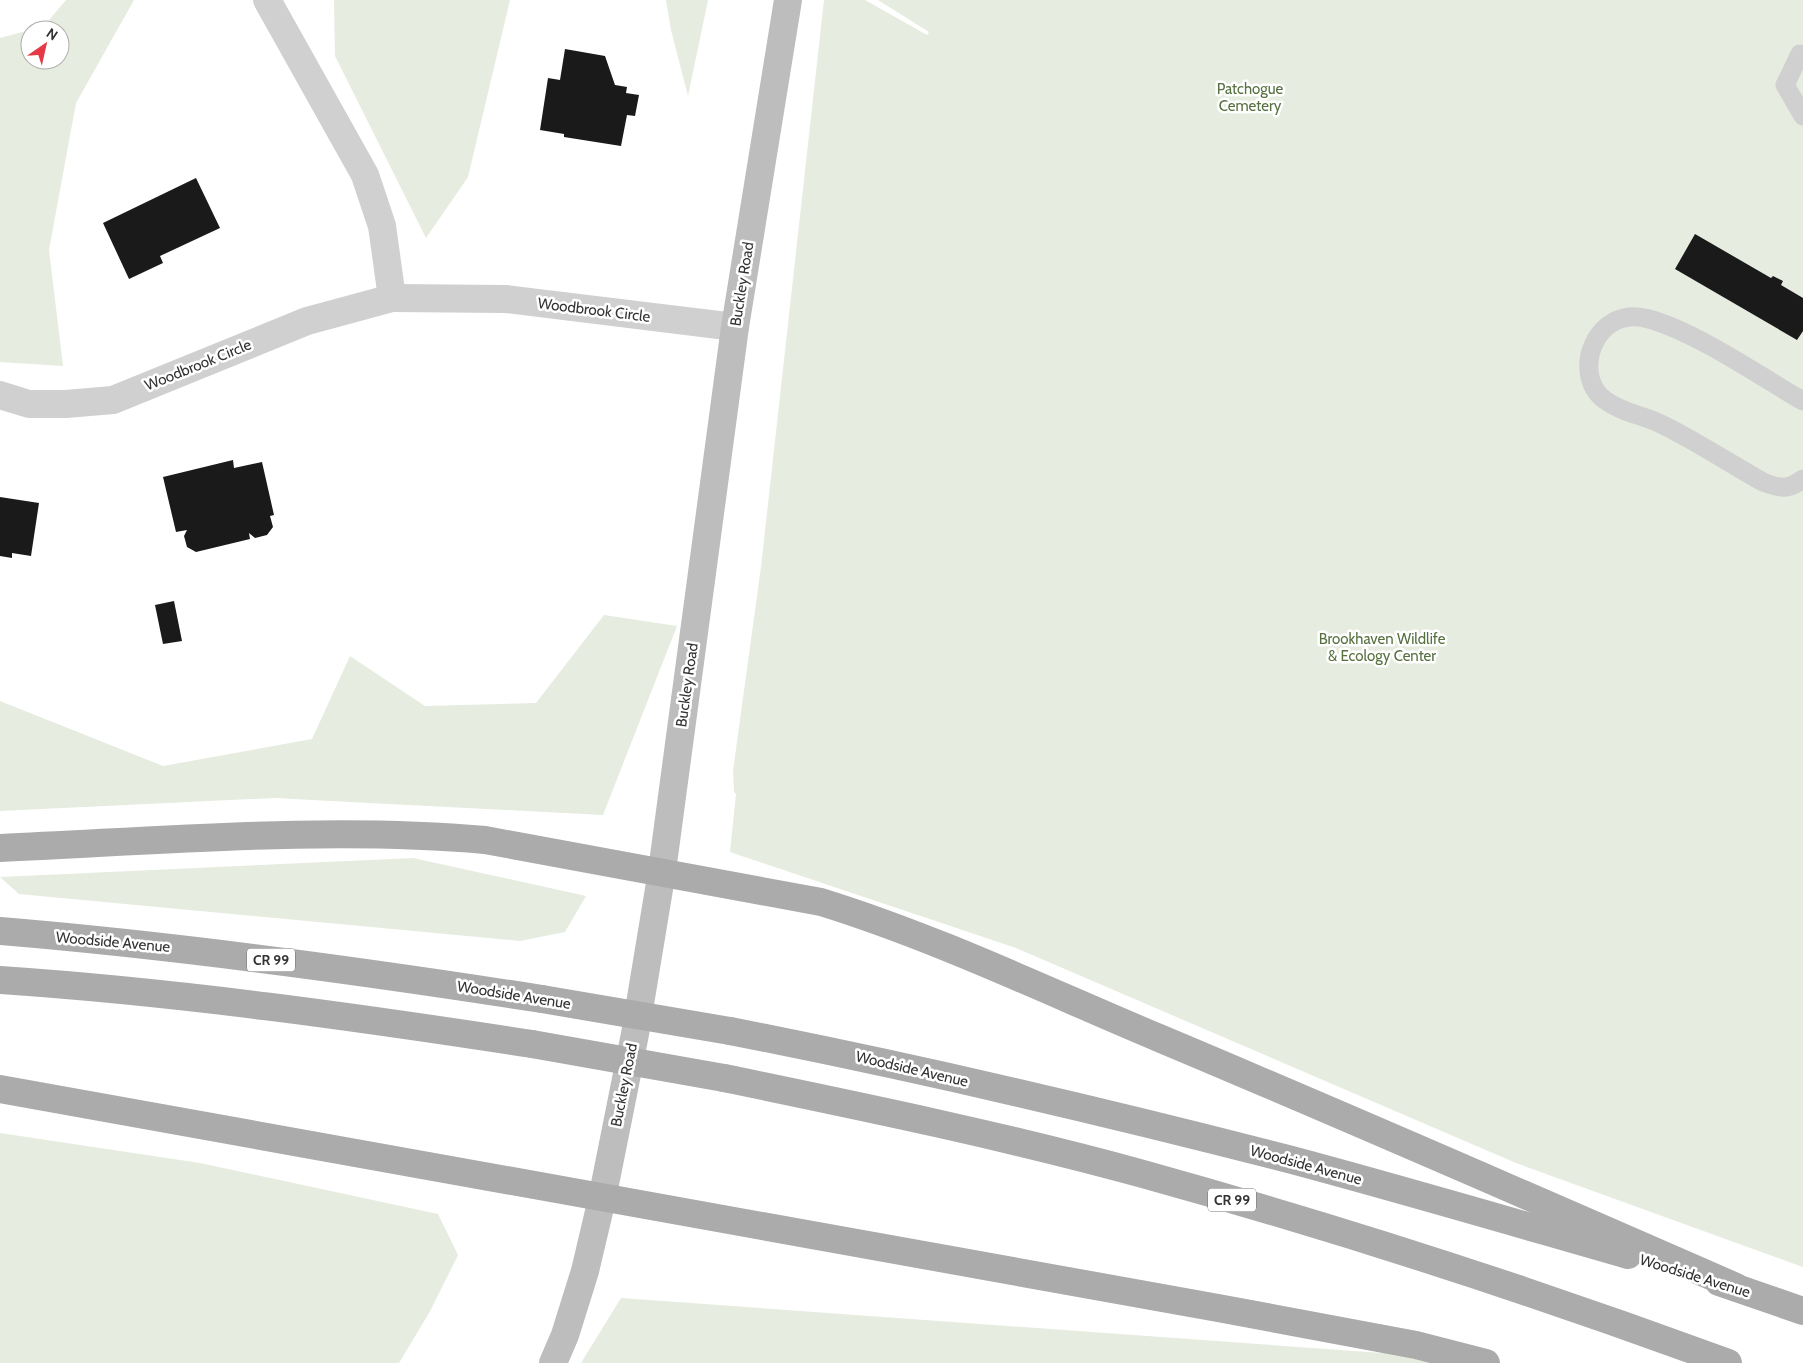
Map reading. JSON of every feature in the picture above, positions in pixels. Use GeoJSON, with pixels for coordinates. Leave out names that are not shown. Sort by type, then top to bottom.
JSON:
{"type":"FeatureCollection","features":[{"type":"Feature","properties":{"kind":"main road"},"geometry":{"type":"LineString","coordinates":[[0,848],[286,836],[432,835],[486,840],[662,871],[821,902],[893,927],[1336,1113],[1736,1286]]}},
{"type":"Feature","properties":{"kind":"main road","name":"Woodside Avenue"},"geometry":{"type":"LineString","coordinates":[[0,931],[194,950],[370,972],[730,1031],[848,1054],[1060,1102],[1293,1160],[1736,1286],[1803,1311]]}},
{"type":"Feature","properties":{"kind":"main road","name":"CR 99"},"geometry":{"type":"LineString","coordinates":[[0,980],[198,998],[374,1020],[532,1044],[724,1078],[920,1118],[1150,1176],[1364,1238],[1585,1310],[1728,1363]]}},
{"type":"Feature","properties":{"kind":"main road"},"geometry":{"type":"LineString","coordinates":[[0,1089],[1416,1345],[1486,1363]]}},
{"type":"Feature","properties":{"kind":"street"},"geometry":{"type":"LineString","coordinates":[[267,0],[365,175],[382,226],[392,298]]}},
{"type":"Feature","properties":{"kind":"street","name":"Buckley Road"},"geometry":{"type":"LineString","coordinates":[[553,1363],[585,1271],[602,1199],[635,1034],[662,871],[735,327],[788,0]]}},
{"type":"Feature","properties":{"kind":"street","name":"Woodbrook Circle"},"geometry":{"type":"LineString","coordinates":[[0,395],[29,404],[66,404],[113,400],[307,321],[392,298],[506,299],[735,327]]}},
{"type":"Feature","properties":{"kind":"lane"},"geometry":{"type":"LineString","coordinates":[[1802,53],[1784,84],[1803,116]]}},
{"type":"Feature","properties":{"kind":"lane"},"geometry":{"type":"LineString","coordinates":[[1803,401],[1669,326],[1647,318],[1626,317],[1608,324],[1595,339],[1589,365],[1594,388],[1604,400],[1632,414],[1659,423],[1763,482],[1777,487],[1792,487],[1803,479]]}},
{"type":"Feature","properties":{"kind":"green space"},"geometry":{"type":"Polygon","coordinates":[[[66,0],[134,0],[76,103],[49,250],[63,366],[0,362],[0,38],[20,33],[20,70],[70,70],[70,20],[49,20],[66,0]]]}},
{"type":"Feature","properties":{"kind":"green space"},"geometry":{"type":"Polygon","coordinates":[[[334,0],[510,0],[468,177],[426,238],[335,56],[334,0]]]}},
{"type":"Feature","properties":{"kind":"green space"},"geometry":{"type":"Polygon","coordinates":[[[666,0],[708,0],[688,96],[671,30],[666,0]]]}},
{"type":"Feature","properties":{"kind":"green space","name":"Brookhaven Wildlife & Ecology Center"},"geometry":{"type":"Polygon","coordinates":[[[824,0],[865,0],[927,35],[929,32],[878,0],[1803,0],[1803,1267],[1516,1163],[1016,948],[730,852],[736,794],[734,792],[733,771],[761,567],[824,0]]]}},
{"type":"Feature","properties":{"kind":"green space"},"geometry":{"type":"Polygon","coordinates":[[[604,615],[677,626],[603,815],[274,798],[0,811],[0,701],[163,766],[312,739],[350,656],[425,706],[536,703],[604,615]]]}},
{"type":"Feature","properties":{"kind":"green space"},"geometry":{"type":"Polygon","coordinates":[[[413,858],[586,896],[565,932],[520,941],[19,894],[0,877],[413,858]]]}},
{"type":"Feature","properties":{"kind":"green space"},"geometry":{"type":"Polygon","coordinates":[[[0,1133],[200,1163],[438,1214],[458,1255],[429,1313],[399,1363],[0,1363],[0,1133]]]}},
{"type":"Feature","properties":{"kind":"green space"},"geometry":{"type":"Polygon","coordinates":[[[621,1298],[1396,1354],[1431,1363],[581,1363],[621,1298]]]}},
{"type":"Feature","properties":{"kind":"building"},"geometry":{"type":"Polygon","coordinates":[[[565,49],[605,56],[615,85],[627,87],[626,93],[639,95],[635,116],[627,115],[621,146],[564,137],[564,134],[540,130],[548,78],[560,80],[565,49]]]}},
{"type":"Feature","properties":{"kind":"building"},"geometry":{"type":"Polygon","coordinates":[[[196,178],[220,228],[160,256],[163,263],[129,279],[103,223],[196,178]]]}},
{"type":"Feature","properties":{"kind":"building"},"geometry":{"type":"Polygon","coordinates":[[[1695,234],[1771,278],[1773,276],[1783,281],[1781,285],[1803,298],[1803,331],[1797,340],[1675,269],[1695,234]]]}},
{"type":"Feature","properties":{"kind":"building"},"geometry":{"type":"Polygon","coordinates":[[[233,460],[234,468],[262,462],[274,515],[270,516],[273,527],[267,535],[255,538],[249,533],[250,539],[196,552],[187,547],[184,536],[187,530],[176,532],[163,477],[233,460]]]}},
{"type":"Feature","properties":{"kind":"building"},"geometry":{"type":"Polygon","coordinates":[[[0,497],[39,503],[31,556],[12,553],[12,558],[0,556],[0,497]]]}},
{"type":"Feature","properties":{"kind":"building"},"geometry":{"type":"Polygon","coordinates":[[[174,601],[182,641],[163,644],[155,605],[174,601]]]}},
{"type":"Feature","properties":{"kind":"park label","name":"Patchogue Cemetery"},"geometry":{"type":"Point","coordinates":[1250,98]}}]}
